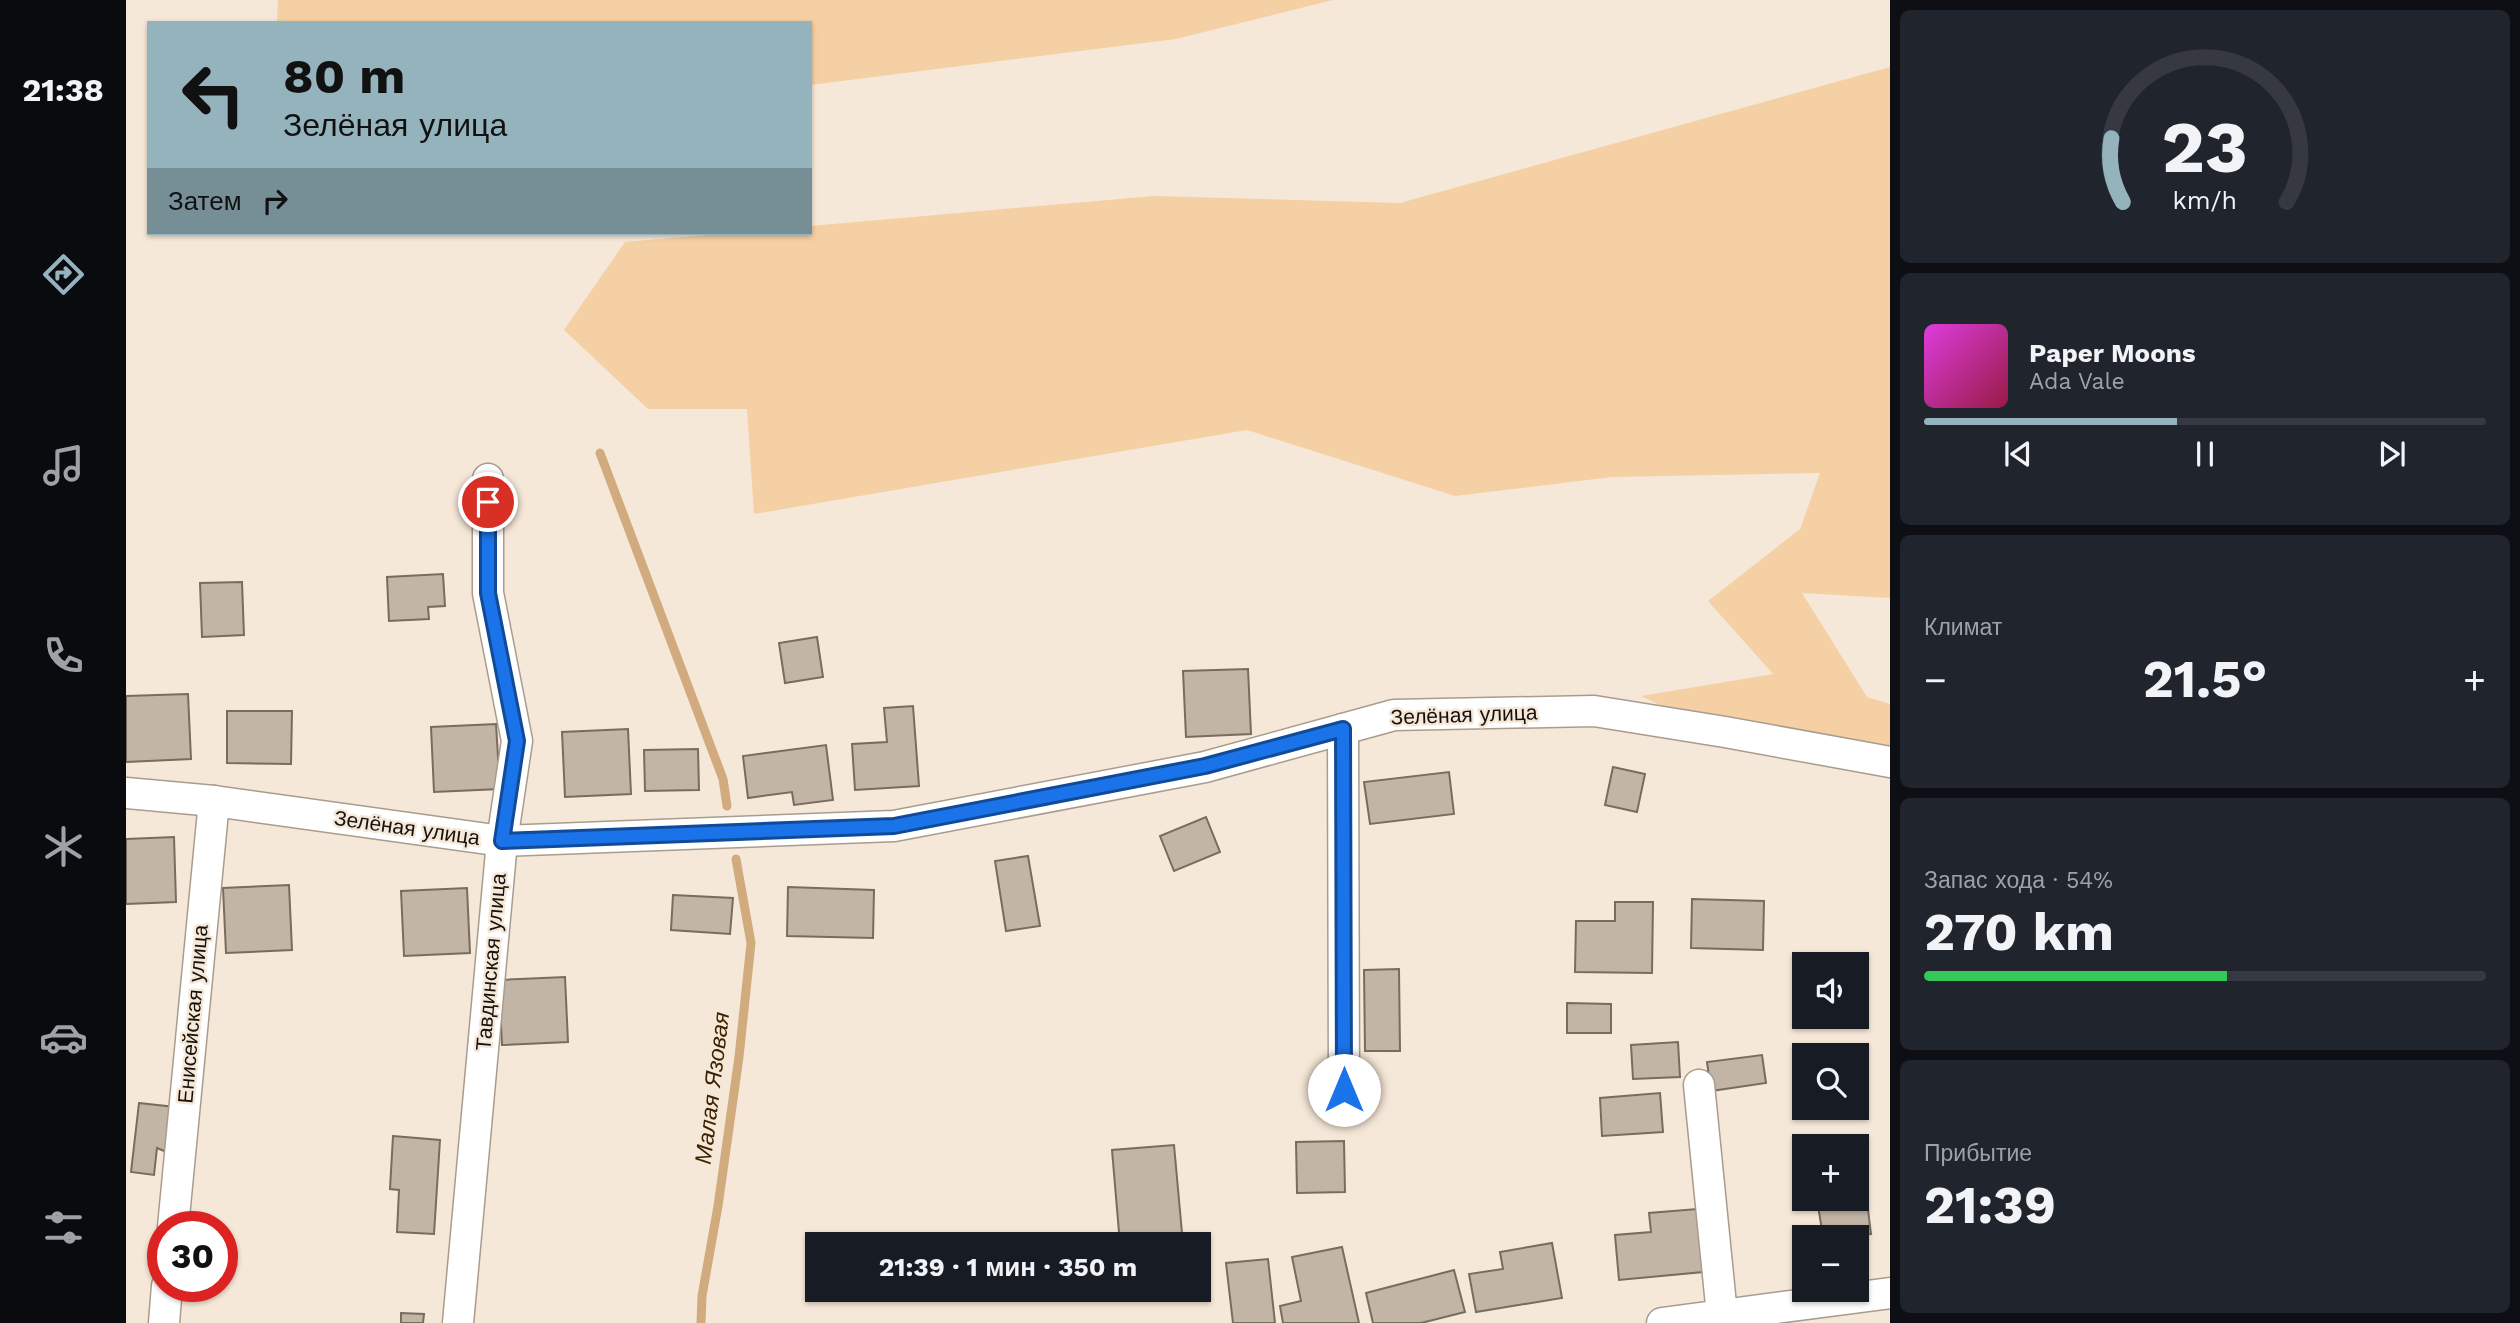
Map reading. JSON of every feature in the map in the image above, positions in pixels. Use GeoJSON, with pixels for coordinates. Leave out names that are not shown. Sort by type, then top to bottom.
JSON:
{"type":"FeatureCollection","features":[{"type":"Feature","properties":{"kind":"street","name":"Тавдинская улица"},"geometry":{"type":"LineString","coordinates":[[458,1323],[502,841],[517,741],[488,593],[488,479]]}},
{"type":"Feature","properties":{"kind":"street","name":"Зелёная улица"},"geometry":{"type":"LineString","coordinates":[[126,793],[214,801],[502,841],[894,826],[1205,766],[1394,715],[1594,711],[1890,762]]}},
{"type":"Feature","properties":{"kind":"street"},"geometry":{"type":"LineString","coordinates":[[1343,729],[1344,1090]]}},
{"type":"Feature","properties":{"kind":"street","name":"Енисейская улица"},"geometry":{"type":"LineString","coordinates":[[175,1211],[214,801]]}},
{"type":"Feature","properties":{"kind":"street"},"geometry":{"type":"LineString","coordinates":[[1699,1085],[1723,1315]]}},
{"type":"Feature","properties":{"kind":"street"},"geometry":{"type":"LineString","coordinates":[[1662,1323],[1890,1293]]}},
{"type":"Feature","properties":{"kind":"street"},"geometry":{"type":"LineString","coordinates":[[164,1323],[166,1302]]}},
{"type":"Feature","properties":{"kind":"shaded area"},"geometry":{"type":"Polygon","coordinates":[[[278,0],[1333,0],[1176,39],[812,85],[812,21],[277,21],[278,0]]]}},
{"type":"Feature","properties":{"kind":"shaded area"},"geometry":{"type":"Polygon","coordinates":[[[1890,67],[1890,598],[1802,593],[1867,697],[1890,704],[1890,754],[1709,729],[1641,696],[1773,674],[1708,601],[1800,529],[1820,473],[1612,477],[1455,496],[1247,430],[754,514],[747,409],[648,409],[564,330],[625,242],[708,235],[812,235],[812,226],[1154,196],[1400,203],[1890,67]]]}},
{"type":"Feature","properties":{"kind":"building"},"geometry":{"type":"Polygon","coordinates":[[[443,574],[445,606],[428,607],[429,619],[389,621],[387,577],[443,574]]]}},
{"type":"Feature","properties":{"kind":"building"},"geometry":{"type":"Polygon","coordinates":[[[242,582],[244,635],[202,637],[200,583],[242,582]]]}},
{"type":"Feature","properties":{"kind":"building"},"geometry":{"type":"Polygon","coordinates":[[[817,637],[823,677],[785,683],[779,643],[817,637]]]}},
{"type":"Feature","properties":{"kind":"building"},"geometry":{"type":"Polygon","coordinates":[[[1248,669],[1251,734],[1186,737],[1183,671],[1248,669]]]}},
{"type":"Feature","properties":{"kind":"building"},"geometry":{"type":"Polygon","coordinates":[[[188,694],[191,759],[126,762],[126,696],[188,694]]]}},
{"type":"Feature","properties":{"kind":"building"},"geometry":{"type":"Polygon","coordinates":[[[913,706],[919,786],[855,790],[852,744],[887,742],[884,708],[913,706]]]}},
{"type":"Feature","properties":{"kind":"building"},"geometry":{"type":"Polygon","coordinates":[[[227,711],[292,711],[291,764],[227,763],[227,711]]]}},
{"type":"Feature","properties":{"kind":"building"},"geometry":{"type":"Polygon","coordinates":[[[496,724],[500,789],[434,792],[431,727],[496,724]]]}},
{"type":"Feature","properties":{"kind":"building"},"geometry":{"type":"Polygon","coordinates":[[[628,729],[631,794],[565,797],[562,732],[628,729]]]}},
{"type":"Feature","properties":{"kind":"building"},"geometry":{"type":"Polygon","coordinates":[[[826,745],[833,800],[794,805],[792,792],[748,798],[743,756],[826,745]]]}},
{"type":"Feature","properties":{"kind":"building"},"geometry":{"type":"Polygon","coordinates":[[[698,749],[699,790],[645,791],[644,750],[698,749]]]}},
{"type":"Feature","properties":{"kind":"building"},"geometry":{"type":"Polygon","coordinates":[[[1613,767],[1645,774],[1637,812],[1605,805],[1613,767]]]}},
{"type":"Feature","properties":{"kind":"building"},"geometry":{"type":"Polygon","coordinates":[[[1449,772],[1454,814],[1370,824],[1364,782],[1449,772]]]}},
{"type":"Feature","properties":{"kind":"building"},"geometry":{"type":"Polygon","coordinates":[[[1206,817],[1220,852],[1174,871],[1160,836],[1206,817]]]}},
{"type":"Feature","properties":{"kind":"building"},"geometry":{"type":"Polygon","coordinates":[[[174,837],[176,902],[126,904],[126,839],[174,837]]]}},
{"type":"Feature","properties":{"kind":"building"},"geometry":{"type":"Polygon","coordinates":[[[1028,856],[1040,926],[1006,931],[995,861],[1028,856]]]}},
{"type":"Feature","properties":{"kind":"building"},"geometry":{"type":"Polygon","coordinates":[[[289,885],[292,950],[226,953],[223,888],[289,885]]]}},
{"type":"Feature","properties":{"kind":"building"},"geometry":{"type":"Polygon","coordinates":[[[788,887],[874,890],[873,938],[787,936],[788,887]]]}},
{"type":"Feature","properties":{"kind":"building"},"geometry":{"type":"Polygon","coordinates":[[[467,888],[470,953],[404,956],[401,891],[467,888]]]}},
{"type":"Feature","properties":{"kind":"building"},"geometry":{"type":"Polygon","coordinates":[[[673,895],[733,898],[730,934],[671,930],[673,895]]]}},
{"type":"Feature","properties":{"kind":"building"},"geometry":{"type":"Polygon","coordinates":[[[1692,899],[1764,901],[1763,950],[1691,948],[1692,899]]]}},
{"type":"Feature","properties":{"kind":"building"},"geometry":{"type":"Polygon","coordinates":[[[1615,902],[1653,902],[1652,973],[1575,972],[1576,921],[1615,921],[1615,902]]]}},
{"type":"Feature","properties":{"kind":"building"},"geometry":{"type":"Polygon","coordinates":[[[1399,969],[1400,1051],[1365,1051],[1364,970],[1399,969]]]}},
{"type":"Feature","properties":{"kind":"building"},"geometry":{"type":"Polygon","coordinates":[[[565,977],[568,1042],[502,1045],[499,980],[565,977]]]}},
{"type":"Feature","properties":{"kind":"building"},"geometry":{"type":"Polygon","coordinates":[[[1567,1003],[1611,1004],[1611,1033],[1567,1033],[1567,1003]]]}},
{"type":"Feature","properties":{"kind":"building"},"geometry":{"type":"Polygon","coordinates":[[[1678,1042],[1680,1077],[1633,1079],[1631,1045],[1678,1042]]]}},
{"type":"Feature","properties":{"kind":"building"},"geometry":{"type":"Polygon","coordinates":[[[1762,1055],[1766,1083],[1711,1091],[1707,1062],[1762,1055]]]}},
{"type":"Feature","properties":{"kind":"building"},"geometry":{"type":"Polygon","coordinates":[[[1660,1093],[1663,1132],[1602,1136],[1600,1098],[1660,1093]]]}},
{"type":"Feature","properties":{"kind":"building"},"geometry":{"type":"Polygon","coordinates":[[[139,1103],[175,1107],[169,1153],[157,1148],[154,1175],[131,1172],[139,1103]]]}},
{"type":"Feature","properties":{"kind":"building"},"geometry":{"type":"Polygon","coordinates":[[[393,1136],[440,1140],[434,1234],[397,1232],[399,1190],[390,1189],[393,1136]]]}},
{"type":"Feature","properties":{"kind":"building"},"geometry":{"type":"Polygon","coordinates":[[[1344,1141],[1345,1192],[1297,1193],[1296,1142],[1344,1141]]]}},
{"type":"Feature","properties":{"kind":"building"},"geometry":{"type":"Polygon","coordinates":[[[1174,1145],[1182,1232],[1119,1232],[1112,1150],[1174,1145]]]}},
{"type":"Feature","properties":{"kind":"building"},"geometry":{"type":"Polygon","coordinates":[[[1697,1209],[1703,1272],[1619,1280],[1615,1235],[1651,1232],[1649,1213],[1697,1209]]]}},
{"type":"Feature","properties":{"kind":"building"},"geometry":{"type":"Polygon","coordinates":[[[1819,1211],[1868,1211],[1871,1234],[1869,1225],[1821,1225],[1819,1211]]]}},
{"type":"Feature","properties":{"kind":"building"},"geometry":{"type":"Polygon","coordinates":[[[1552,1243],[1562,1298],[1476,1312],[1469,1274],[1503,1269],[1500,1252],[1552,1243]]]}},
{"type":"Feature","properties":{"kind":"building"},"geometry":{"type":"Polygon","coordinates":[[[1342,1247],[1359,1323],[1283,1323],[1280,1306],[1301,1301],[1292,1257],[1342,1247]]]}},
{"type":"Feature","properties":{"kind":"building"},"geometry":{"type":"Polygon","coordinates":[[[1268,1259],[1275,1323],[1233,1323],[1226,1263],[1268,1259]]]}},
{"type":"Feature","properties":{"kind":"building"},"geometry":{"type":"Polygon","coordinates":[[[1454,1270],[1465,1312],[1421,1323],[1373,1323],[1366,1293],[1454,1270]]]}},
{"type":"Feature","properties":{"kind":"building"},"geometry":{"type":"Polygon","coordinates":[[[401,1313],[424,1314],[423,1323],[401,1323],[401,1313]]]}},
{"type":"Feature","properties":{"kind":"waterway"},"geometry":{"type":"LineString","coordinates":[[600,453],[723,779],[727,806]]}},
{"type":"Feature","properties":{"kind":"waterway","name":"Малая Язовая"},"geometry":{"type":"LineString","coordinates":[[701,1323],[702,1296],[739,1057],[751,943],[736,859]]}},
{"type":"Feature","properties":{"kind":"route"},"geometry":{"type":"LineString","coordinates":[[488,502],[488,593],[517,741],[502,841],[894,826],[1205,766],[1343,729],[1344,1090]]}}]}
